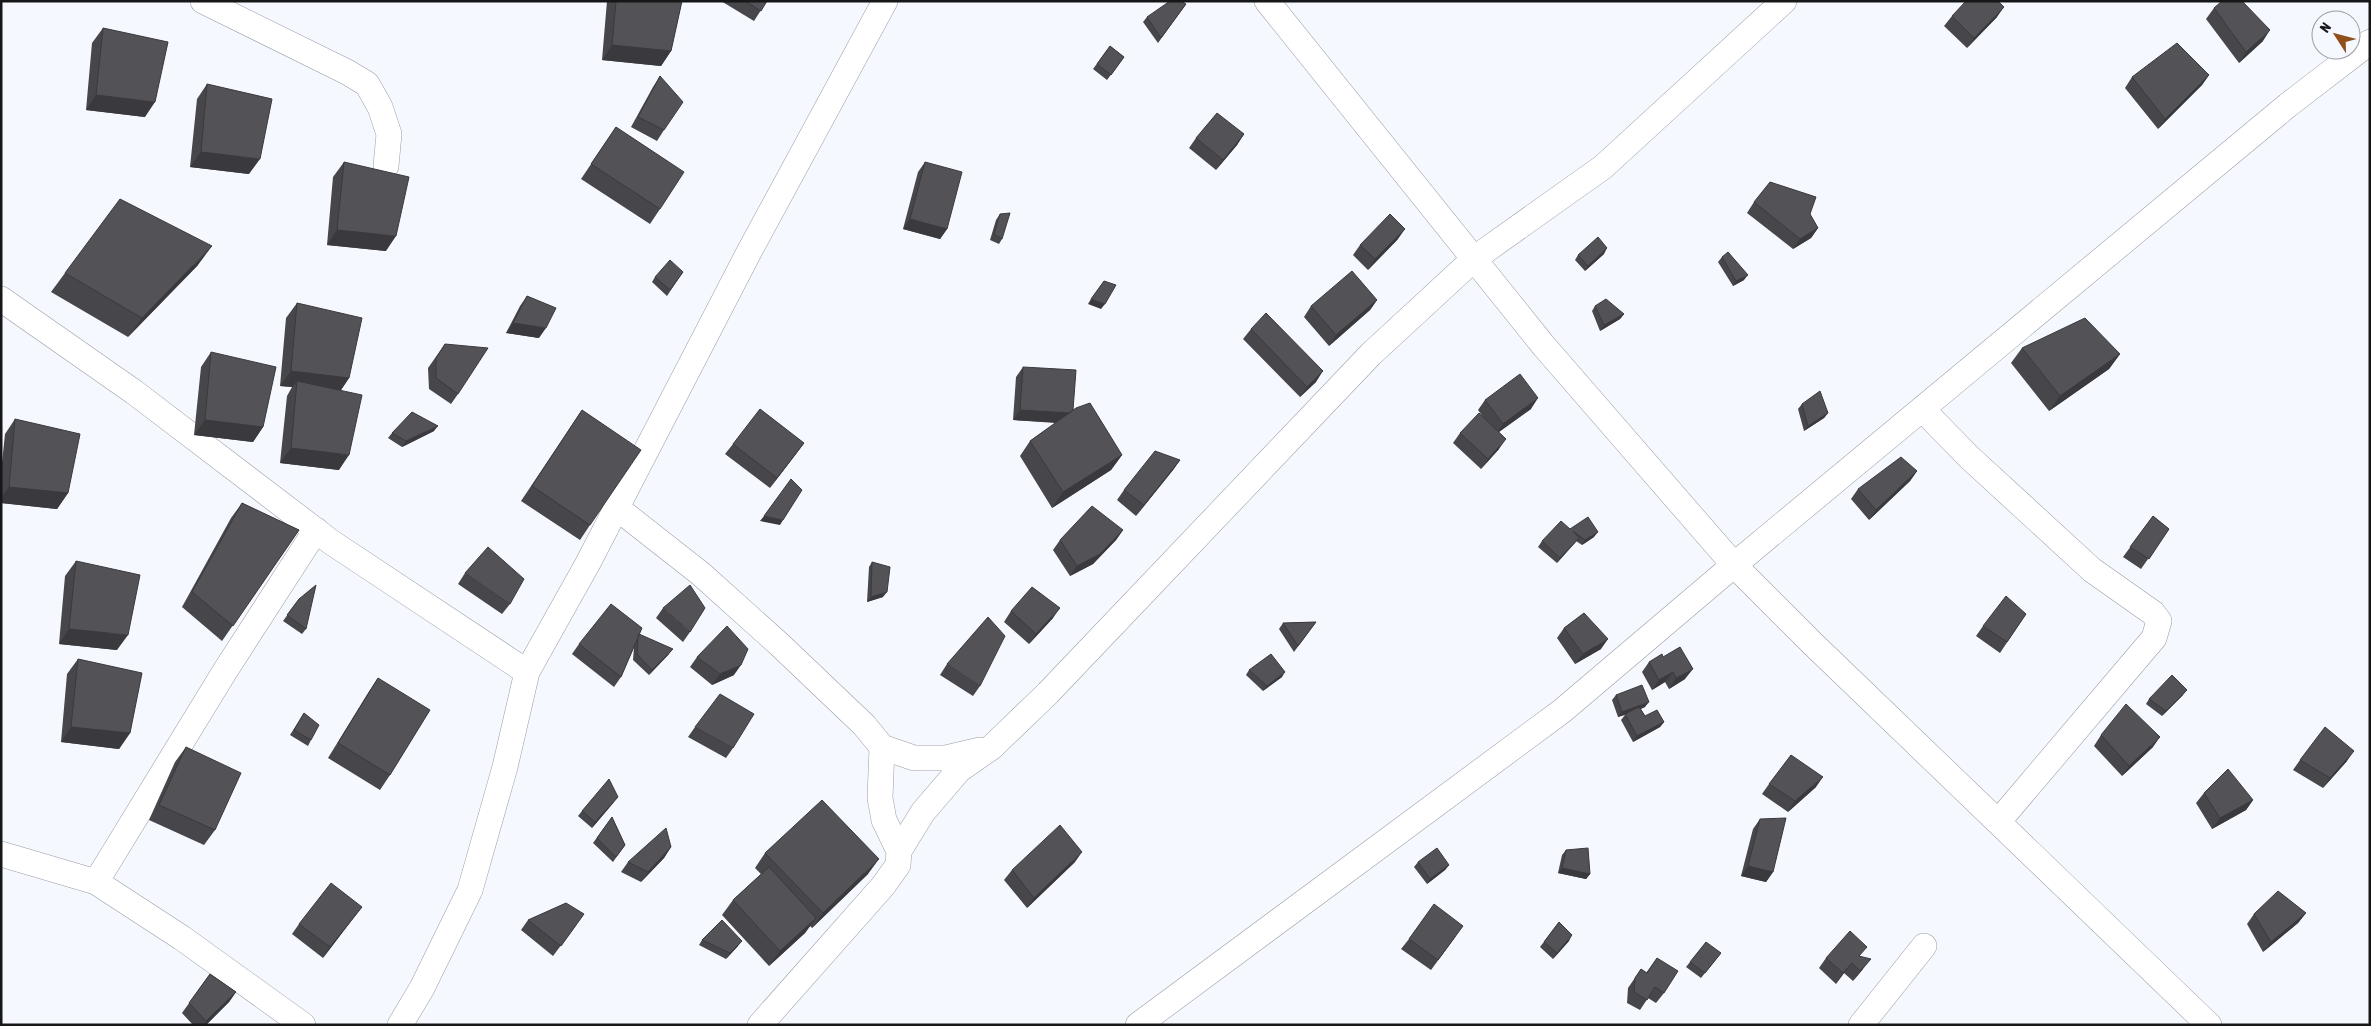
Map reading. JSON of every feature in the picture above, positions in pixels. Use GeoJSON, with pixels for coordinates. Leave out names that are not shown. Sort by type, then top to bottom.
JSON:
{"type":"FeatureCollection","features":[{"type":"Feature","properties":{"kind":"street"},"geometry":{"type":"LineString","coordinates":[[203,1],[347,72],[367,84],[380,107],[389,134],[386,166]]}},
{"type":"Feature","properties":{"kind":"street"},"geometry":{"type":"LineString","coordinates":[[400,1025],[422,988],[470,890],[505,768],[527,672],[617,508],[750,252],[885,1]]}},
{"type":"Feature","properties":{"kind":"street"},"geometry":{"type":"LineString","coordinates":[[1267,1],[1562,367],[1734,565],[1813,644],[2209,1025]]}},
{"type":"Feature","properties":{"kind":"street"},"geometry":{"type":"LineString","coordinates":[[760,1025],[883,886],[898,865],[899,851],[923,812],[959,770],[992,747],[1048,693],[1371,354],[1475,258],[1603,167],[1784,1]]}},
{"type":"Feature","properties":{"kind":"street"},"geometry":{"type":"LineString","coordinates":[[1138,1025],[1562,711],[1734,565],[2288,105],[2370,42]]}},
{"type":"Feature","properties":{"kind":"street"},"geometry":{"type":"LineString","coordinates":[[1,299],[134,392],[316,530],[527,672]]}},
{"type":"Feature","properties":{"kind":"street"},"geometry":{"type":"LineString","coordinates":[[1922,410],[2061,543],[2092,570],[2153,613],[2159,621],[2154,638],[1998,822]]}},
{"type":"Feature","properties":{"kind":"street"},"geometry":{"type":"LineString","coordinates":[[617,508],[702,574],[864,725],[882,747],[914,758],[938,758],[992,747]]}},
{"type":"Feature","properties":{"kind":"street"},"geometry":{"type":"LineString","coordinates":[[96,882],[225,671],[316,530]]}},
{"type":"Feature","properties":{"kind":"street"},"geometry":{"type":"LineString","coordinates":[[882,747],[880,798],[882,813],[899,851]]}},
{"type":"Feature","properties":{"kind":"street"},"geometry":{"type":"LineString","coordinates":[[1,854],[96,882],[182,938],[303,1025]]}},
{"type":"Feature","properties":{"kind":"street"},"geometry":{"type":"LineString","coordinates":[[1861,1025],[1924,946]]}},
{"type":"Feature","properties":{"kind":"building"},"geometry":{"type":"Polygon","coordinates":[[[616,1],[682,1],[671,51],[612,45],[616,1]]]}},
{"type":"Feature","properties":{"kind":"building"},"geometry":{"type":"Polygon","coordinates":[[[745,1],[767,1],[761,11],[745,1]]]}},
{"type":"Feature","properties":{"kind":"building"},"geometry":{"type":"Polygon","coordinates":[[[1170,1],[1181,1],[1186,4],[1161,38],[1147,17],[1170,1]]]}},
{"type":"Feature","properties":{"kind":"building"},"geometry":{"type":"Polygon","coordinates":[[[1966,1],[1998,1],[2004,7],[1974,38],[1952,16],[1966,1]]]}},
{"type":"Feature","properties":{"kind":"building"},"geometry":{"type":"Polygon","coordinates":[[[2222,1],[2242,1],[2270,30],[2246,52],[2214,8],[2222,1]]]}},
{"type":"Feature","properties":{"kind":"building"},"geometry":{"type":"Polygon","coordinates":[[[103,28],[168,42],[155,102],[96,95],[103,28]]]}},
{"type":"Feature","properties":{"kind":"building"},"geometry":{"type":"Polygon","coordinates":[[[2177,43],[2209,75],[2165,119],[2132,77],[2177,43]]]}},
{"type":"Feature","properties":{"kind":"building"},"geometry":{"type":"Polygon","coordinates":[[[1110,46],[1124,57],[1111,75],[1097,64],[1110,46]]]}},
{"type":"Feature","properties":{"kind":"building"},"geometry":{"type":"Polygon","coordinates":[[[660,76],[683,102],[664,130],[638,117],[660,76]]]}},
{"type":"Feature","properties":{"kind":"building"},"geometry":{"type":"Polygon","coordinates":[[[207,84],[272,99],[260,159],[201,152],[207,84]]]}},
{"type":"Feature","properties":{"kind":"building"},"geometry":{"type":"Polygon","coordinates":[[[1217,113],[1244,134],[1223,160],[1196,138],[1217,113]]]}},
{"type":"Feature","properties":{"kind":"building"},"geometry":{"type":"Polygon","coordinates":[[[616,127],[684,172],[660,209],[591,164],[616,127]]]}},
{"type":"Feature","properties":{"kind":"building"},"geometry":{"type":"Polygon","coordinates":[[[344,162],[409,177],[396,236],[337,230],[344,162]]]}},
{"type":"Feature","properties":{"kind":"building"},"geometry":{"type":"Polygon","coordinates":[[[925,162],[962,172],[947,229],[910,219],[925,162]]]}},
{"type":"Feature","properties":{"kind":"building"},"geometry":{"type":"Polygon","coordinates":[[[1770,182],[1816,197],[1810,214],[1818,228],[1800,239],[1754,202],[1770,182]]]}},
{"type":"Feature","properties":{"kind":"building"},"geometry":{"type":"Polygon","coordinates":[[[120,199],[212,246],[142,318],[65,273],[120,199]]]}},
{"type":"Feature","properties":{"kind":"building"},"geometry":{"type":"Polygon","coordinates":[[[1010,213],[1002,239],[994,234],[1000,214],[1010,213]]]}},
{"type":"Feature","properties":{"kind":"building"},"geometry":{"type":"Polygon","coordinates":[[[1390,214],[1405,229],[1375,259],[1360,245],[1390,214]]]}},
{"type":"Feature","properties":{"kind":"building"},"geometry":{"type":"Polygon","coordinates":[[[1598,237],[1607,248],[1588,266],[1578,255],[1598,237]]]}},
{"type":"Feature","properties":{"kind":"building"},"geometry":{"type":"Polygon","coordinates":[[[1728,252],[1748,275],[1736,281],[1722,257],[1728,252]]]}},
{"type":"Feature","properties":{"kind":"building"},"geometry":{"type":"Polygon","coordinates":[[[670,260],[683,272],[670,290],[655,277],[670,260]]]}},
{"type":"Feature","properties":{"kind":"building"},"geometry":{"type":"Polygon","coordinates":[[[1352,271],[1377,300],[1336,335],[1311,306],[1352,271]]]}},
{"type":"Feature","properties":{"kind":"building"},"geometry":{"type":"Polygon","coordinates":[[[1104,281],[1116,285],[1105,304],[1091,299],[1104,281]]]}},
{"type":"Feature","properties":{"kind":"building"},"geometry":{"type":"Polygon","coordinates":[[[527,296],[556,308],[546,328],[513,323],[527,296]]]}},
{"type":"Feature","properties":{"kind":"building"},"geometry":{"type":"Polygon","coordinates":[[[1606,299],[1624,314],[1604,325],[1595,306],[1606,299]]]}},
{"type":"Feature","properties":{"kind":"building"},"geometry":{"type":"Polygon","coordinates":[[[297,303],[362,318],[349,378],[291,371],[297,303]]]}},
{"type":"Feature","properties":{"kind":"building"},"geometry":{"type":"Polygon","coordinates":[[[1266,313],[1323,371],[1307,387],[1251,329],[1266,313]]]}},
{"type":"Feature","properties":{"kind":"building"},"geometry":{"type":"Polygon","coordinates":[[[2085,318],[2120,354],[2060,396],[2022,348],[2085,318]]]}},
{"type":"Feature","properties":{"kind":"building"},"geometry":{"type":"Polygon","coordinates":[[[445,344],[488,348],[458,394],[436,378],[436,358],[445,344]]]}},
{"type":"Feature","properties":{"kind":"building"},"geometry":{"type":"Polygon","coordinates":[[[211,352],[276,367],[263,427],[205,420],[211,352]]]}},
{"type":"Feature","properties":{"kind":"building"},"geometry":{"type":"Polygon","coordinates":[[[1023,367],[1076,370],[1073,410],[1070,413],[1020,410],[1023,367]]]}},
{"type":"Feature","properties":{"kind":"building"},"geometry":{"type":"Polygon","coordinates":[[[1520,374],[1538,398],[1503,424],[1485,400],[1520,374]]]}},
{"type":"Feature","properties":{"kind":"building"},"geometry":{"type":"Polygon","coordinates":[[[297,381],[362,395],[349,455],[291,448],[297,381]]]}},
{"type":"Feature","properties":{"kind":"building"},"geometry":{"type":"Polygon","coordinates":[[[1820,391],[1828,413],[1808,426],[1802,404],[1820,391]]]}},
{"type":"Feature","properties":{"kind":"building"},"geometry":{"type":"Polygon","coordinates":[[[1090,403],[1122,455],[1063,492],[1030,441],[1076,408],[1090,403]]]}},
{"type":"Feature","properties":{"kind":"building"},"geometry":{"type":"Polygon","coordinates":[[[760,409],[804,443],[777,478],[733,444],[760,409]]]}},
{"type":"Feature","properties":{"kind":"building"},"geometry":{"type":"Polygon","coordinates":[[[582,410],[641,450],[590,525],[532,486],[582,410]]]}},
{"type":"Feature","properties":{"kind":"building"},"geometry":{"type":"Polygon","coordinates":[[[412,412],[438,426],[406,441],[392,433],[412,412]]]}},
{"type":"Feature","properties":{"kind":"building"},"geometry":{"type":"Polygon","coordinates":[[[1479,413],[1506,439],[1488,459],[1460,433],[1479,413]]]}},
{"type":"Feature","properties":{"kind":"building"},"geometry":{"type":"Polygon","coordinates":[[[15,419],[80,434],[68,493],[9,487],[15,419]]]}},
{"type":"Feature","properties":{"kind":"building"},"geometry":{"type":"Polygon","coordinates":[[[1155,451],[1180,460],[1144,505],[1124,490],[1155,451]]]}},
{"type":"Feature","properties":{"kind":"building"},"geometry":{"type":"Polygon","coordinates":[[[1901,457],[1917,471],[1876,510],[1858,489],[1901,457]]]}},
{"type":"Feature","properties":{"kind":"building"},"geometry":{"type":"Polygon","coordinates":[[[791,479],[802,490],[783,520],[764,516],[791,479]]]}},
{"type":"Feature","properties":{"kind":"building"},"geometry":{"type":"Polygon","coordinates":[[[242,503],[299,530],[233,626],[192,592],[242,503]]]}},
{"type":"Feature","properties":{"kind":"building"},"geometry":{"type":"Polygon","coordinates":[[[1092,506],[1123,530],[1100,554],[1077,566],[1060,540],[1092,506]]]}},
{"type":"Feature","properties":{"kind":"building"},"geometry":{"type":"Polygon","coordinates":[[[2153,516],[2169,529],[2149,559],[2130,547],[2153,516]]]}},
{"type":"Feature","properties":{"kind":"building"},"geometry":{"type":"Polygon","coordinates":[[[1588,517],[1598,532],[1585,540],[1573,531],[1579,538],[1560,558],[1542,541],[1561,521],[1570,529],[1588,517]]]}},
{"type":"Feature","properties":{"kind":"building"},"geometry":{"type":"Polygon","coordinates":[[[488,547],[524,579],[510,604],[465,573],[488,547]]]}},
{"type":"Feature","properties":{"kind":"building"},"geometry":{"type":"Polygon","coordinates":[[[76,561],[140,575],[128,635],[69,629],[76,561]]]}},
{"type":"Feature","properties":{"kind":"building"},"geometry":{"type":"Polygon","coordinates":[[[872,562],[890,567],[887,592],[871,597],[872,562]]]}},
{"type":"Feature","properties":{"kind":"building"},"geometry":{"type":"Polygon","coordinates":[[[316,585],[306,629],[287,615],[299,599],[316,585]]]}},
{"type":"Feature","properties":{"kind":"building"},"geometry":{"type":"Polygon","coordinates":[[[690,585],[705,608],[690,632],[663,608],[690,585]]]}},
{"type":"Feature","properties":{"kind":"building"},"geometry":{"type":"Polygon","coordinates":[[[1032,587],[1060,608],[1036,634],[1011,611],[1032,587]]]}},
{"type":"Feature","properties":{"kind":"building"},"geometry":{"type":"Polygon","coordinates":[[[2006,596],[2026,614],[2007,642],[1983,626],[2006,596]]]}},
{"type":"Feature","properties":{"kind":"building"},"geometry":{"type":"Polygon","coordinates":[[[611,604],[642,628],[621,677],[579,644],[611,604]]]}},
{"type":"Feature","properties":{"kind":"building"},"geometry":{"type":"Polygon","coordinates":[[[1584,613],[1608,639],[1583,654],[1564,628],[1584,613]]]}},
{"type":"Feature","properties":{"kind":"building"},"geometry":{"type":"Polygon","coordinates":[[[988,617],[1005,636],[980,686],[947,664],[988,617]]]}},
{"type":"Feature","properties":{"kind":"building"},"geometry":{"type":"Polygon","coordinates":[[[1316,622],[1298,646],[1283,623],[1316,622]]]}},
{"type":"Feature","properties":{"kind":"building"},"geometry":{"type":"Polygon","coordinates":[[[727,626],[748,649],[741,665],[720,674],[697,657],[727,626]]]}},
{"type":"Feature","properties":{"kind":"building"},"geometry":{"type":"Polygon","coordinates":[[[639,634],[673,649],[652,670],[637,654],[639,634]]]}},
{"type":"Feature","properties":{"kind":"building"},"geometry":{"type":"Polygon","coordinates":[[[1680,647],[1693,669],[1676,678],[1673,672],[1659,680],[1649,662],[1662,654],[1663,657],[1680,647]]]}},
{"type":"Feature","properties":{"kind":"building"},"geometry":{"type":"Polygon","coordinates":[[[1271,654],[1285,672],[1267,686],[1249,670],[1271,654]]]}},
{"type":"Feature","properties":{"kind":"building"},"geometry":{"type":"Polygon","coordinates":[[[78,659],[142,673],[130,733],[71,727],[78,659]]]}},
{"type":"Feature","properties":{"kind":"building"},"geometry":{"type":"Polygon","coordinates":[[[2172,675],[2187,690],[2166,711],[2149,699],[2172,675]]]}},
{"type":"Feature","properties":{"kind":"building"},"geometry":{"type":"Polygon","coordinates":[[[378,678],[430,710],[390,775],[338,743],[378,678]]]}},
{"type":"Feature","properties":{"kind":"building"},"geometry":{"type":"Polygon","coordinates":[[[1642,685],[1649,702],[1622,712],[1616,695],[1642,685]]]}},
{"type":"Feature","properties":{"kind":"building"},"geometry":{"type":"Polygon","coordinates":[[[720,694],[754,714],[733,748],[695,727],[720,694]]]}},
{"type":"Feature","properties":{"kind":"building"},"geometry":{"type":"Polygon","coordinates":[[[2126,704],[2160,737],[2129,766],[2101,735],[2126,704]]]}},
{"type":"Feature","properties":{"kind":"building"},"geometry":{"type":"Polygon","coordinates":[[[1639,707],[1645,716],[1657,710],[1664,722],[1637,736],[1625,714],[1639,707]]]}},
{"type":"Feature","properties":{"kind":"building"},"geometry":{"type":"Polygon","coordinates":[[[304,713],[319,725],[311,740],[294,730],[304,713]]]}},
{"type":"Feature","properties":{"kind":"building"},"geometry":{"type":"Polygon","coordinates":[[[2325,727],[2354,751],[2330,778],[2300,760],[2325,727]]]}},
{"type":"Feature","properties":{"kind":"building"},"geometry":{"type":"Polygon","coordinates":[[[186,747],[241,773],[215,830],[159,805],[186,747]]]}},
{"type":"Feature","properties":{"kind":"building"},"geometry":{"type":"Polygon","coordinates":[[[1791,755],[1823,777],[1795,801],[1769,784],[1791,755]]]}},
{"type":"Feature","properties":{"kind":"building"},"geometry":{"type":"Polygon","coordinates":[[[2228,769],[2253,800],[2220,818],[2204,793],[2228,769]]]}},
{"type":"Feature","properties":{"kind":"building"},"geometry":{"type":"Polygon","coordinates":[[[609,779],[618,797],[595,822],[582,811],[609,779]]]}},
{"type":"Feature","properties":{"kind":"building"},"geometry":{"type":"Polygon","coordinates":[[[822,800],[879,859],[823,913],[765,853],[822,800]]]}},
{"type":"Feature","properties":{"kind":"building"},"geometry":{"type":"Polygon","coordinates":[[[612,817],[625,845],[616,857],[597,838],[612,817]]]}},
{"type":"Feature","properties":{"kind":"building"},"geometry":{"type":"Polygon","coordinates":[[[1786,818],[1773,872],[1748,866],[1760,819],[1786,818]]]}},
{"type":"Feature","properties":{"kind":"building"},"geometry":{"type":"Polygon","coordinates":[[[1060,825],[1082,852],[1034,898],[1012,870],[1060,825]]]}},
{"type":"Feature","properties":{"kind":"building"},"geometry":{"type":"Polygon","coordinates":[[[666,828],[671,847],[648,872],[628,862],[666,828]]]}},
{"type":"Feature","properties":{"kind":"building"},"geometry":{"type":"Polygon","coordinates":[[[1437,848],[1449,865],[1430,879],[1418,862],[1437,848]]]}},
{"type":"Feature","properties":{"kind":"building"},"geometry":{"type":"Polygon","coordinates":[[[1588,848],[1590,874],[1562,868],[1566,850],[1588,848]]]}},
{"type":"Feature","properties":{"kind":"building"},"geometry":{"type":"Polygon","coordinates":[[[769,867],[816,918],[780,951],[733,900],[769,867]]]}},
{"type":"Feature","properties":{"kind":"building"},"geometry":{"type":"Polygon","coordinates":[[[331,883],[362,907],[330,947],[299,924],[331,883]]]}},
{"type":"Feature","properties":{"kind":"building"},"geometry":{"type":"Polygon","coordinates":[[[2278,891],[2306,913],[2271,942],[2254,914],[2278,891]]]}},
{"type":"Feature","properties":{"kind":"building"},"geometry":{"type":"Polygon","coordinates":[[[566,903],[584,914],[561,946],[528,920],[566,903]]]}},
{"type":"Feature","properties":{"kind":"building"},"geometry":{"type":"Polygon","coordinates":[[[1434,904],[1463,926],[1438,960],[1409,939],[1434,904]]]}},
{"type":"Feature","properties":{"kind":"building"},"geometry":{"type":"Polygon","coordinates":[[[722,920],[742,941],[730,953],[702,940],[722,920]]]}},
{"type":"Feature","properties":{"kind":"building"},"geometry":{"type":"Polygon","coordinates":[[[1559,922],[1572,935],[1557,953],[1544,942],[1559,922]]]}},
{"type":"Feature","properties":{"kind":"building"},"geometry":{"type":"Polygon","coordinates":[[[1850,931],[1867,947],[1859,956],[1871,959],[1860,971],[1852,963],[1843,973],[1826,958],[1850,931]]]}},
{"type":"Feature","properties":{"kind":"building"},"geometry":{"type":"Polygon","coordinates":[[[1706,942],[1721,953],[1705,973],[1690,962],[1706,942]]]}},
{"type":"Feature","properties":{"kind":"building"},"geometry":{"type":"Polygon","coordinates":[[[1657,958],[1678,971],[1664,993],[1655,987],[1647,1000],[1634,992],[1635,978],[1641,969],[1647,973],[1657,958]]]}},
{"type":"Feature","properties":{"kind":"building"},"geometry":{"type":"Polygon","coordinates":[[[210,974],[236,992],[206,1021],[189,1003],[210,974]]]}}]}
